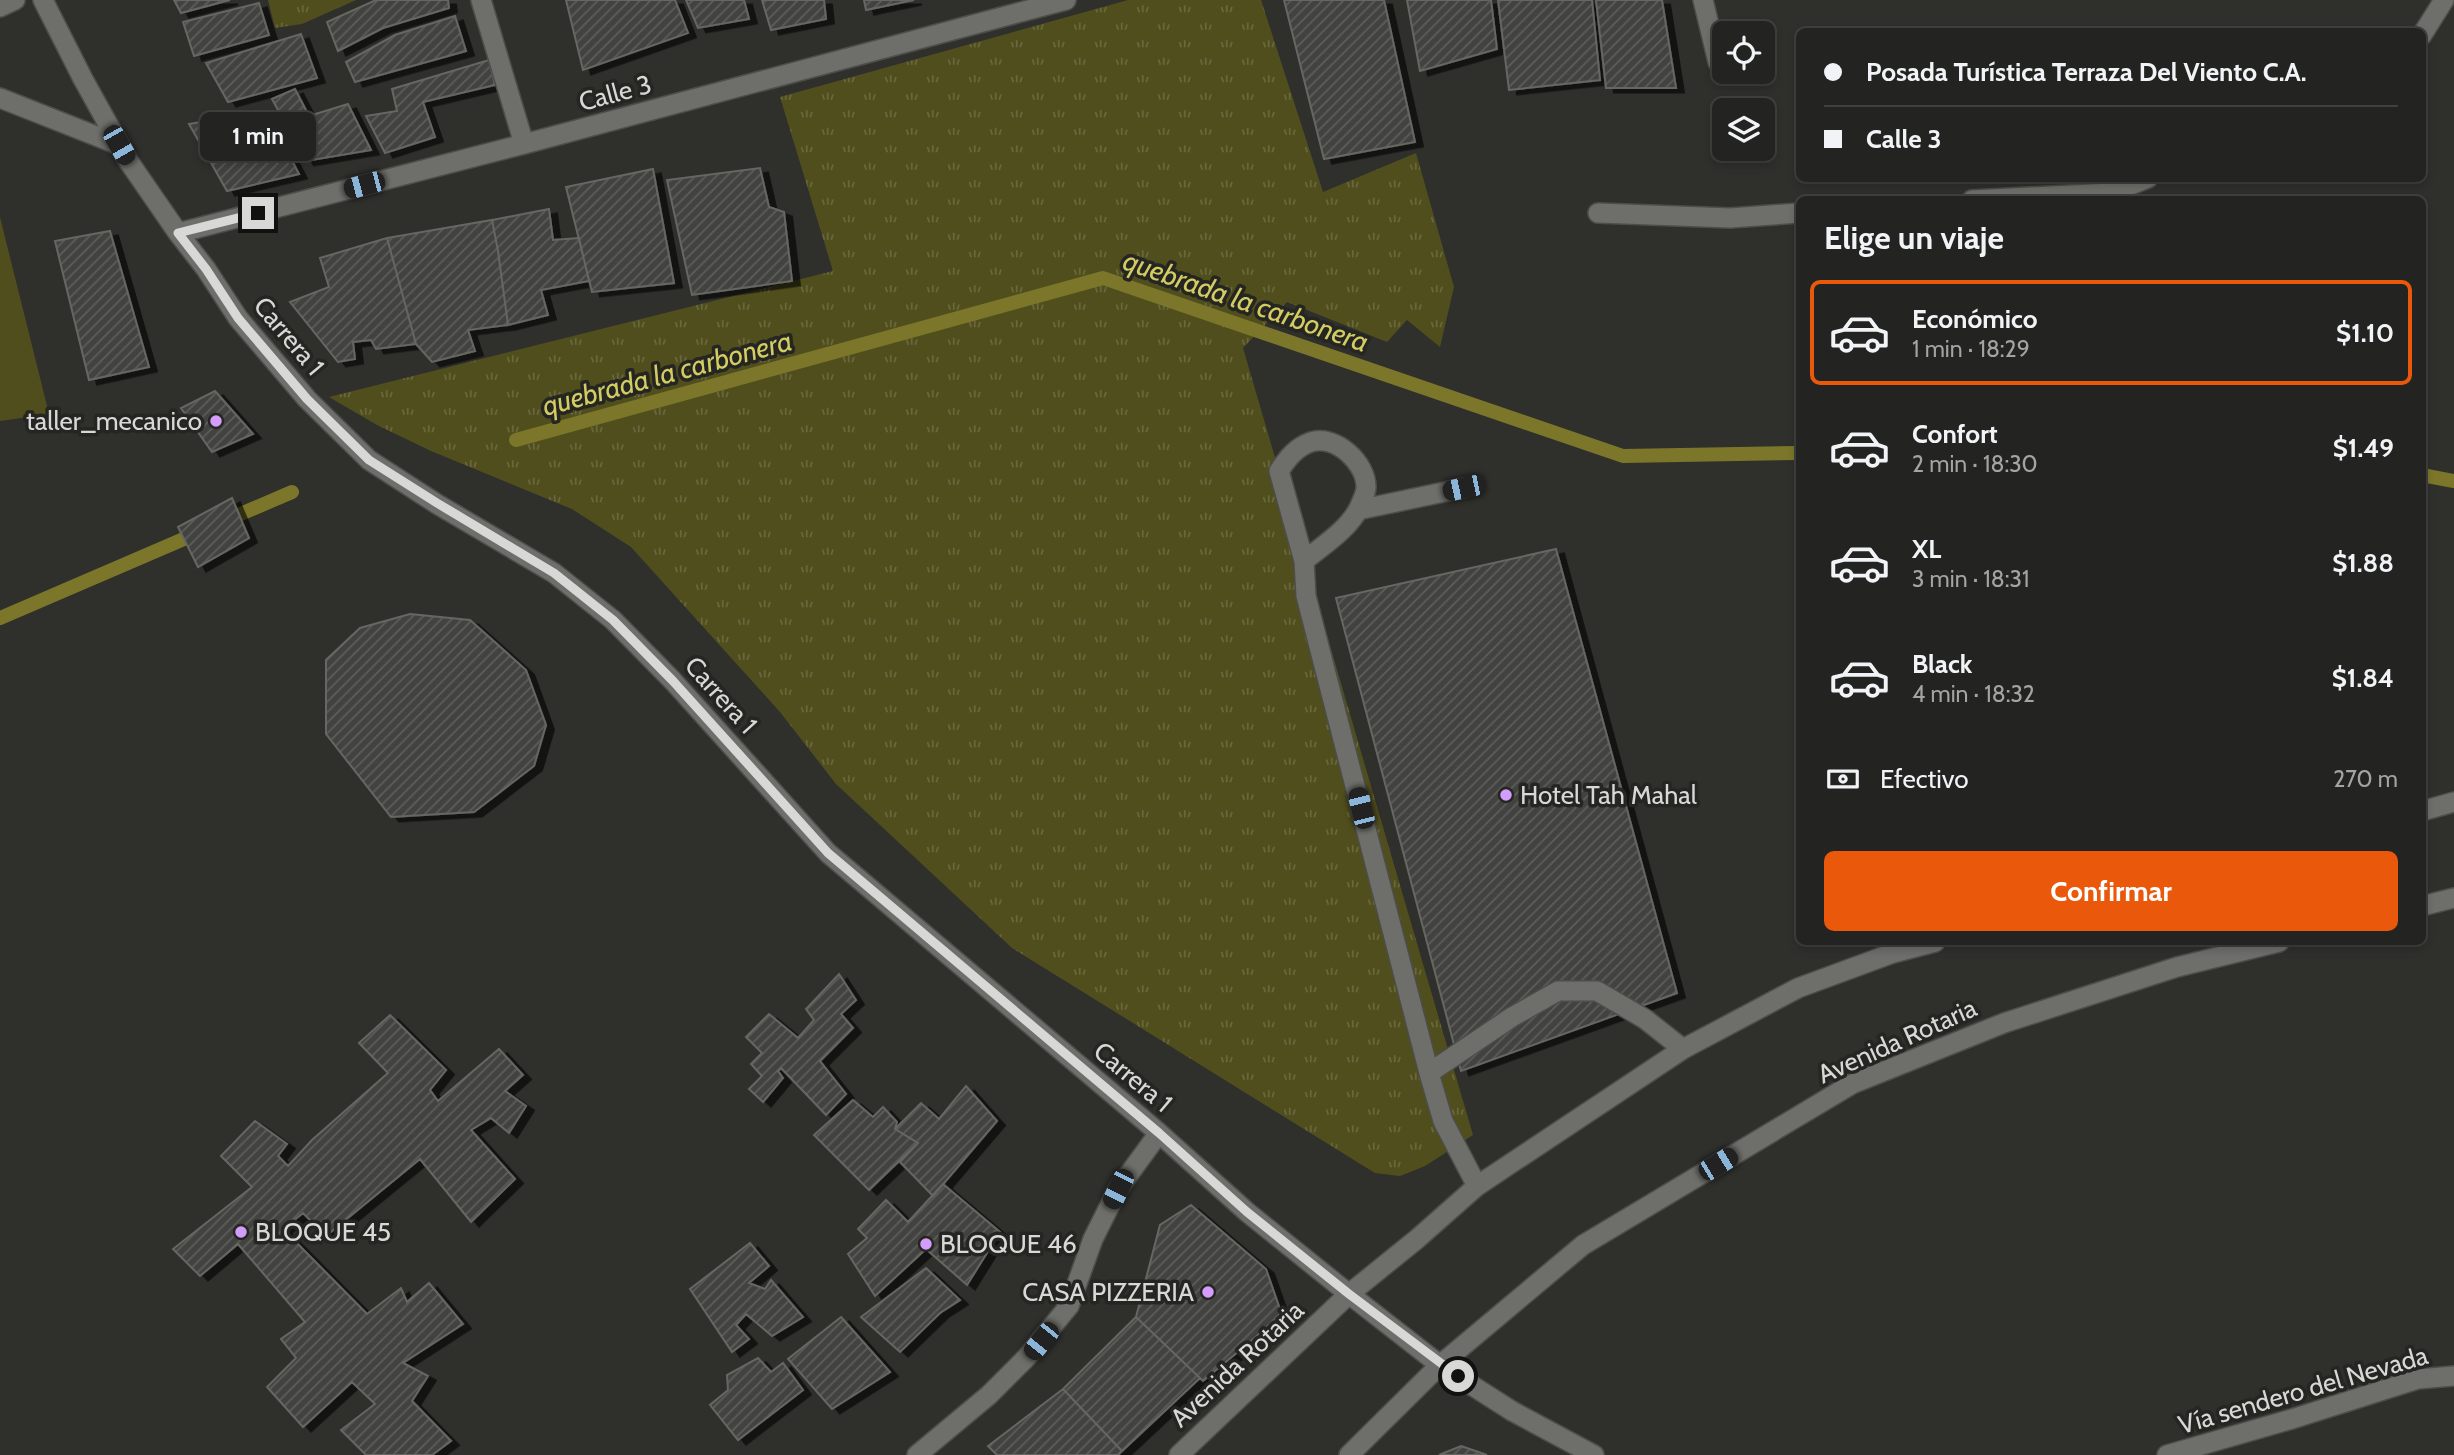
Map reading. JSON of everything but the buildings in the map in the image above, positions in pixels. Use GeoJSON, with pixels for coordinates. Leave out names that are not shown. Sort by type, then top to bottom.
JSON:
{"type":"FeatureCollection","features":[{"type":"Feature","properties":{"kind":"street"},"geometry":{"type":"LineString","coordinates":[[0,7],[15,0]]}},
{"type":"Feature","properties":{"kind":"street","name":"Carrera 1"},"geometry":{"type":"LineString","coordinates":[[43,0],[119,145],[238,318],[307,399],[369,460],[554,573],[613,620],[673,681],[828,853],[1159,1133],[1247,1212],[1440,1365]]}},
{"type":"Feature","properties":{"kind":"street"},"geometry":{"type":"LineString","coordinates":[[481,0],[524,144]]}},
{"type":"Feature","properties":{"kind":"street","name":"Calle 3"},"geometry":{"type":"LineString","coordinates":[[178,233],[1066,0]]}},
{"type":"Feature","properties":{"kind":"street"},"geometry":{"type":"LineString","coordinates":[[1703,0],[1712,37]]}},
{"type":"Feature","properties":{"kind":"street"},"geometry":{"type":"LineString","coordinates":[[2426,29],[2444,0]]}},
{"type":"Feature","properties":{"kind":"street"},"geometry":{"type":"LineString","coordinates":[[0,98],[119,145]]}},
{"type":"Feature","properties":{"kind":"street"},"geometry":{"type":"LineString","coordinates":[[2051,196],[2111,193],[2138,182]]}},
{"type":"Feature","properties":{"kind":"street"},"geometry":{"type":"LineString","coordinates":[[1598,213],[1730,218],[1796,213]]}},
{"type":"Feature","properties":{"kind":"street"},"geometry":{"type":"LineString","coordinates":[[1304,561],[1339,532],[1358,510],[1366,487],[1357,460],[1336,443],[1312,441],[1291,454],[1279,471],[1304,561],[1306,596],[1429,1073],[1443,1121],[1478,1186]]}},
{"type":"Feature","properties":{"kind":"street"},"geometry":{"type":"LineString","coordinates":[[1358,510],[1463,488]]}},
{"type":"Feature","properties":{"kind":"street"},"geometry":{"type":"LineString","coordinates":[[2426,810],[2454,802]]}},
{"type":"Feature","properties":{"kind":"street"},"geometry":{"type":"LineString","coordinates":[[2426,905],[2454,898]]}},
{"type":"Feature","properties":{"kind":"street","name":"Avenida Rotaria"},"geometry":{"type":"LineString","coordinates":[[1179,1455],[1349,1294],[1478,1186],[1683,1049],[1798,988],[1893,953],[1924,945]]}},
{"type":"Feature","properties":{"kind":"street","name":"Avenida Rotaria"},"geometry":{"type":"LineString","coordinates":[[1349,1455],[1440,1365],[1583,1245],[1852,1084],[2004,1023],[2177,967],[2267,945]]}},
{"type":"Feature","properties":{"kind":"street"},"geometry":{"type":"LineString","coordinates":[[1429,1073],[1512,1017],[1558,991],[1597,991],[1645,1019],[1683,1049]]}},
{"type":"Feature","properties":{"kind":"street"},"geometry":{"type":"LineString","coordinates":[[917,1455],[989,1395],[1026,1358],[1069,1306],[1093,1240],[1118,1189],[1159,1133]]}},
{"type":"Feature","properties":{"kind":"street"},"geometry":{"type":"LineString","coordinates":[[1440,1365],[1511,1411],[1594,1455]]}},
{"type":"Feature","properties":{"kind":"street","name":"Vía sendero del Nevada"},"geometry":{"type":"LineString","coordinates":[[2167,1455],[2418,1379],[2454,1376]]}},
{"type":"Feature","properties":{"kind":"green space"},"geometry":{"type":"Polygon","coordinates":[[[268,0],[356,0],[302,24],[275,28],[268,0]]]}},
{"type":"Feature","properties":{"kind":"green space"},"geometry":{"type":"Polygon","coordinates":[[[1128,0],[1261,0],[1323,192],[1416,153],[1454,287],[1440,347],[1407,320],[1387,342],[1287,302],[1243,348],[1473,1135],[1425,1166],[1400,1176],[1375,1173],[1012,948],[836,784],[780,712],[631,547],[572,509],[431,451],[377,425],[329,397],[833,271],[780,97],[1128,0]]]}},
{"type":"Feature","properties":{"kind":"green space"},"geometry":{"type":"Polygon","coordinates":[[[0,217],[49,414],[0,421],[0,217]]]}},
{"type":"Feature","properties":{"kind":"waterway","name":"quebrada la carbonera"},"geometry":{"type":"LineString","coordinates":[[516,440],[1103,278],[1623,456],[1796,453]]}},
{"type":"Feature","properties":{"kind":"waterway","name":"quebrada la carbonera"},"geometry":{"type":"LineString","coordinates":[[2426,476],[2454,481]]}},
{"type":"Feature","properties":{"kind":"waterway","name":"quebrada la carbonera"},"geometry":{"type":"LineString","coordinates":[[222,522],[292,492]]}},
{"type":"Feature","properties":{"kind":"waterway","name":"quebrada la carbonera"},"geometry":{"type":"LineString","coordinates":[[0,618],[200,532]]}},
{"type":"Feature","properties":{"kind":"place","name":"taller_mecanico"},"geometry":{"type":"Point","coordinates":[216,421]}},
{"type":"Feature","properties":{"kind":"place","name":"Hotel Tah Mahal"},"geometry":{"type":"Point","coordinates":[1506,795]}},
{"type":"Feature","properties":{"kind":"place","name":"BLOQUE 45"},"geometry":{"type":"Point","coordinates":[241,1232]}},
{"type":"Feature","properties":{"kind":"place","name":"BLOQUE 46"},"geometry":{"type":"Point","coordinates":[926,1244]}},
{"type":"Feature","properties":{"kind":"place","name":"CASA PIZZERIA"},"geometry":{"type":"Point","coordinates":[1208,1292]}},
{"type":"Feature","properties":{"kind":"route"},"geometry":{"type":"LineString","coordinates":[[258,213],[178,233],[206,269],[238,318],[307,399],[369,460],[554,573],[613,620],[673,681],[828,853],[1159,1133],[1247,1212],[1440,1365],[1458,1376]]}}]}
